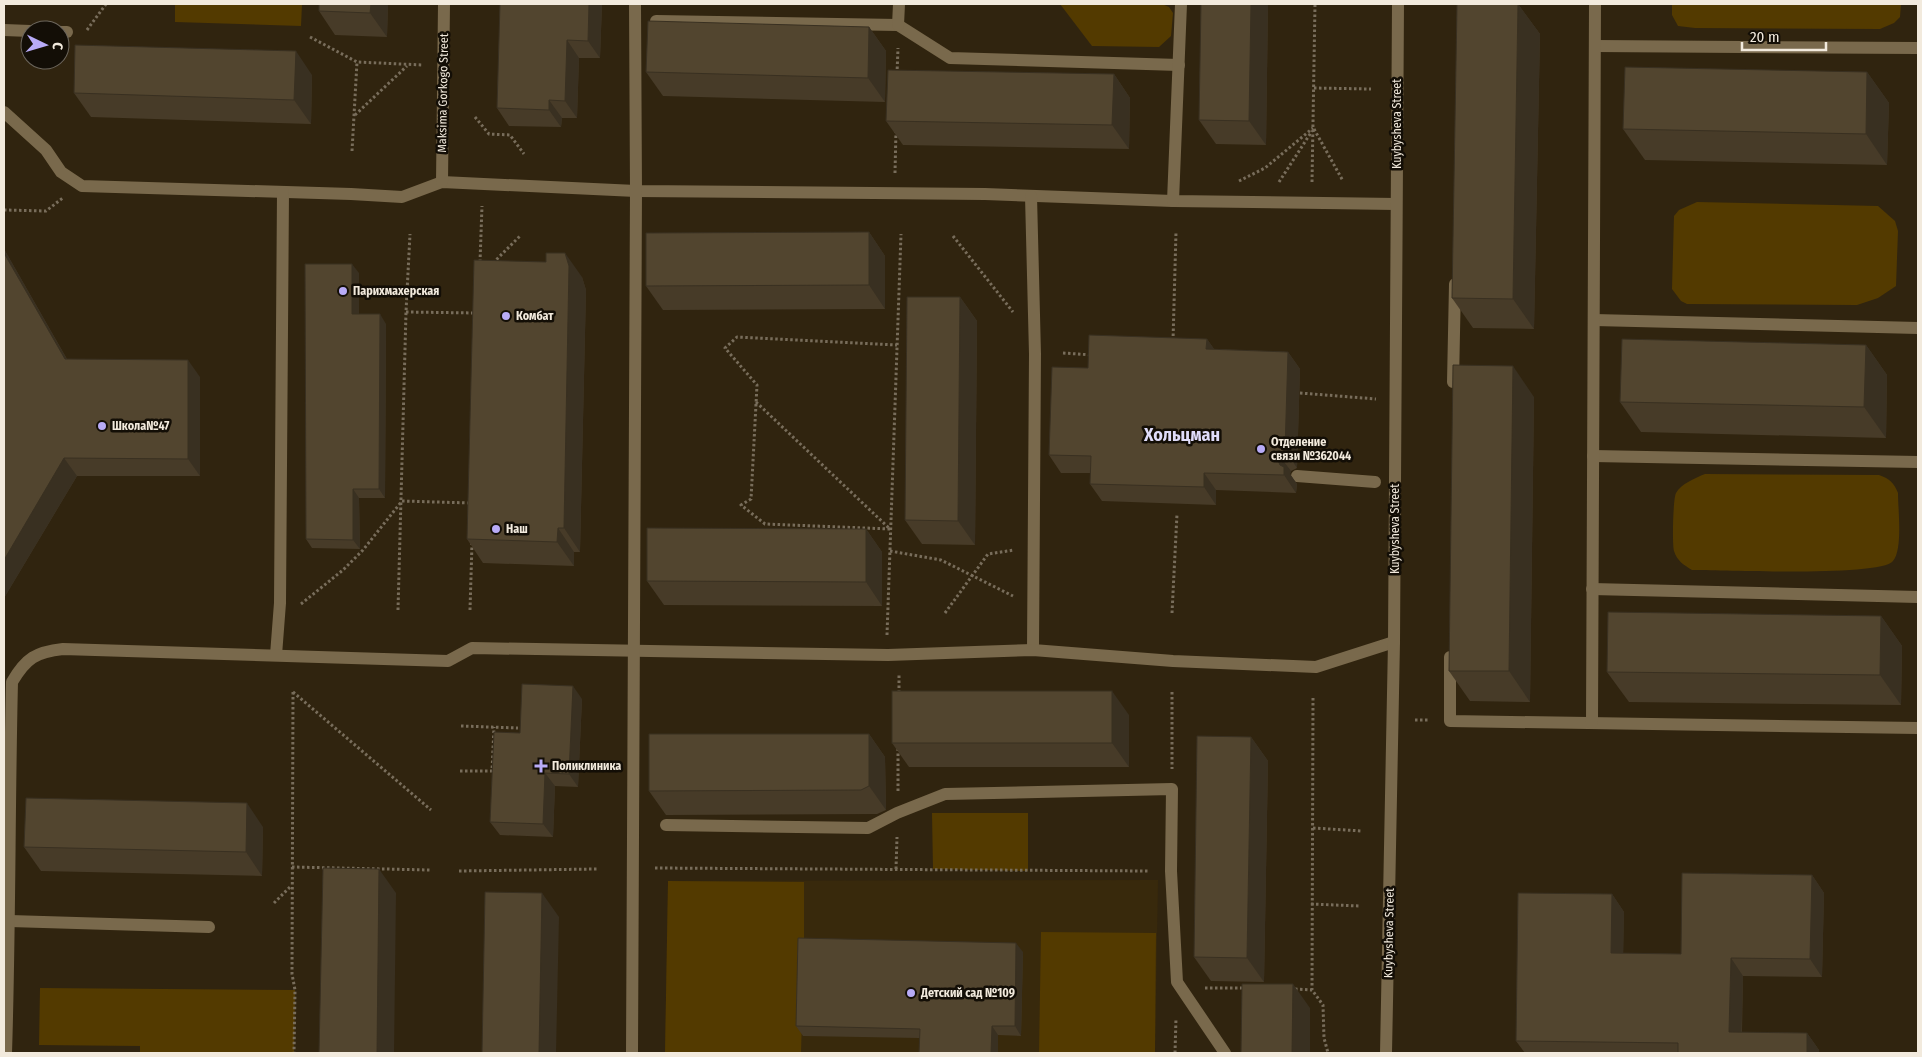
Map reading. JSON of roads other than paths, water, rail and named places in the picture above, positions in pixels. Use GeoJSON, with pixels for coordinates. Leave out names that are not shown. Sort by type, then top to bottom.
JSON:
{"type":"FeatureCollection","features":[{"type":"Feature","properties":{"kind":"street","name":"Maksima Gorkogo Street"},"geometry":{"type":"LineString","coordinates":[[442,182],[444,4]]}},
{"type":"Feature","properties":{"kind":"street"},"geometry":{"type":"LineString","coordinates":[[632,1053],[636,191],[635,4]]}},
{"type":"Feature","properties":{"kind":"street"},"geometry":{"type":"LineString","coordinates":[[898,25],[899,4]]}},
{"type":"Feature","properties":{"kind":"street"},"geometry":{"type":"LineString","coordinates":[[1173,201],[1181,4]]}},
{"type":"Feature","properties":{"kind":"street","name":"Kuybysheva Street"},"geometry":{"type":"LineString","coordinates":[[1386,1053],[1394,642],[1398,4]]}},
{"type":"Feature","properties":{"kind":"street"},"geometry":{"type":"LineString","coordinates":[[1592,723],[1595,4]]}},
{"type":"Feature","properties":{"kind":"street"},"geometry":{"type":"LineString","coordinates":[[656,20],[898,25],[950,58],[1179,65]]}},
{"type":"Feature","properties":{"kind":"street"},"geometry":{"type":"LineString","coordinates":[[4,30],[20,31]]}},
{"type":"Feature","properties":{"kind":"street"},"geometry":{"type":"LineString","coordinates":[[1595,46],[1918,48]]}},
{"type":"Feature","properties":{"kind":"street"},"geometry":{"type":"LineString","coordinates":[[4,112],[46,150],[61,172],[82,186],[402,197],[442,182],[636,191],[985,194],[1173,201],[1396,204]]}},
{"type":"Feature","properties":{"kind":"street"},"geometry":{"type":"LineString","coordinates":[[276,654],[280,603],[282,192]]}},
{"type":"Feature","properties":{"kind":"street"},"geometry":{"type":"LineString","coordinates":[[1031,196],[1035,354],[1033,650]]}},
{"type":"Feature","properties":{"kind":"street"},"geometry":{"type":"LineString","coordinates":[[1453,392],[1455,272]]}},
{"type":"Feature","properties":{"kind":"street"},"geometry":{"type":"LineString","coordinates":[[1594,320],[1918,328]]}},
{"type":"Feature","properties":{"kind":"street"},"geometry":{"type":"LineString","coordinates":[[1593,456],[1918,462]]}},
{"type":"Feature","properties":{"kind":"street"},"geometry":{"type":"LineString","coordinates":[[1297,476],[1375,482]]}},
{"type":"Feature","properties":{"kind":"street"},"geometry":{"type":"LineString","coordinates":[[1592,589],[1918,597]]}},
{"type":"Feature","properties":{"kind":"street"},"geometry":{"type":"LineString","coordinates":[[1450,641],[1450,720],[1918,728]]}},
{"type":"Feature","properties":{"kind":"street"},"geometry":{"type":"LineString","coordinates":[[6,1053],[10,921],[12,682],[20,668],[32,657],[46,651],[63,649],[276,654],[448,661],[472,648],[888,655],[1033,650],[1173,661],[1316,667],[1394,642]]}},
{"type":"Feature","properties":{"kind":"street"},"geometry":{"type":"LineString","coordinates":[[666,825],[868,828],[897,813],[945,794],[1172,789],[1171,872],[1177,982],[1225,1053]]}},
{"type":"Feature","properties":{"kind":"street"},"geometry":{"type":"LineString","coordinates":[[10,921],[209,927]]}},
{"type":"Feature","properties":{"kind":"place","name":"Парихмахерская"},"geometry":{"type":"Point","coordinates":[343,291]}},
{"type":"Feature","properties":{"kind":"place","name":"Комбат"},"geometry":{"type":"Point","coordinates":[506,316]}},
{"type":"Feature","properties":{"kind":"place","name":"Школа№47"},"geometry":{"type":"Point","coordinates":[102,426]}},
{"type":"Feature","properties":{"kind":"place","name":"Отделение связи №362044"},"geometry":{"type":"Point","coordinates":[1261,449]}},
{"type":"Feature","properties":{"kind":"place","name":"Наш"},"geometry":{"type":"Point","coordinates":[496,529]}},
{"type":"Feature","properties":{"kind":"place","name":"Поликлиника"},"geometry":{"type":"Point","coordinates":[541,766]}},
{"type":"Feature","properties":{"kind":"place","name":"Детский сад №109"},"geometry":{"type":"Point","coordinates":[911,993]}},
{"type":"Feature","properties":{"kind":"district","name":"Хольцман"},"geometry":{"type":"Point","coordinates":[1182,435]}}]}
